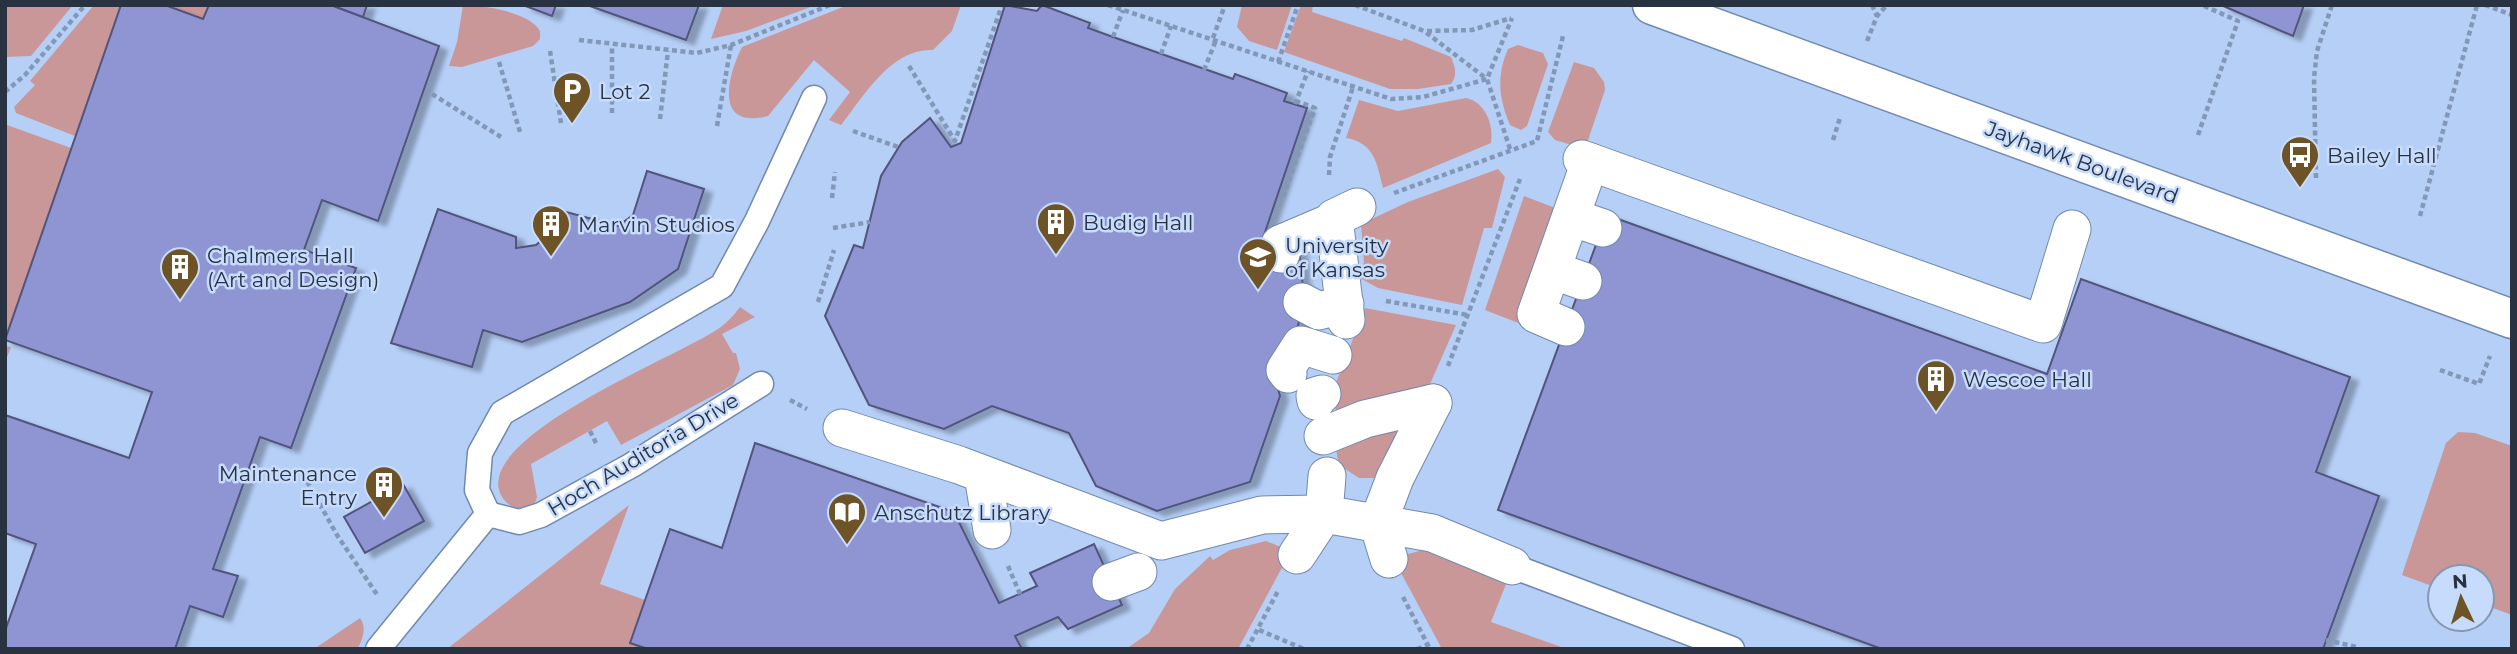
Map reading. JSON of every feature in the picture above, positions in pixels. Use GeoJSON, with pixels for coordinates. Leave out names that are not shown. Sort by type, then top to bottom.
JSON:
{"type":"FeatureCollection","features":[{"type":"Feature","properties":{"kind":"street","name":"Jayhawk Boulevard"},"geometry":{"type":"LineString","coordinates":[[1652,5],[2502,335]]}},
{"type":"Feature","properties":{"kind":"street"},"geometry":{"type":"LineString","coordinates":[[1566,327],[1536,314],[1568,275],[1587,222],[1586,161],[1712,214],[1819,253],[2043,324],[2072,229]]}},
{"type":"Feature","properties":{"kind":"street"},"geometry":{"type":"LineString","coordinates":[[1290,262],[1319,311],[1327,340],[1324,514],[1297,555]]}},
{"type":"Feature","properties":{"kind":"street"},"geometry":{"type":"LineString","coordinates":[[1290,262],[1365,419],[1433,403]]}},
{"type":"Feature","properties":{"kind":"street"},"geometry":{"type":"LineString","coordinates":[[1389,559],[1378,523],[1395,478],[1433,403]]}},
{"type":"Feature","properties":{"kind":"street"},"geometry":{"type":"LineString","coordinates":[[842,428],[983,475],[1161,541],[1262,515],[1324,514],[1432,533],[1512,566]]}},
{"type":"Feature","properties":{"kind":"street"},"geometry":{"type":"LineString","coordinates":[[983,475],[992,530]]}},
{"type":"Feature","properties":{"kind":"street"},"geometry":{"type":"LineString","coordinates":[[1135,573],[1185,535]]}},
{"type":"Feature","properties":{"kind":"lane"},"geometry":{"type":"LineString","coordinates":[[378,649],[488,514],[477,489],[480,453],[502,413],[722,286],[757,220],[814,98]]}},
{"type":"Feature","properties":{"kind":"lane","name":"Hoch Auditoria Drive"},"geometry":{"type":"LineString","coordinates":[[488,514],[519,522],[541,514],[632,465],[761,384]]}},
{"type":"Feature","properties":{"kind":"lane"},"geometry":{"type":"LineString","coordinates":[[1512,566],[1732,649]]}},
{"type":"Feature","properties":{"kind":"path"},"geometry":{"type":"LineString","coordinates":[[5,92],[25,75],[85,5]]}},
{"type":"Feature","properties":{"kind":"path"},"geometry":{"type":"LineString","coordinates":[[579,40],[697,53],[731,45],[830,5]]}},
{"type":"Feature","properties":{"kind":"path"},"geometry":{"type":"LineString","coordinates":[[909,66],[955,141],[1002,5]]}},
{"type":"Feature","properties":{"kind":"path"},"geometry":{"type":"LineString","coordinates":[[1108,5],[1391,99],[1423,97],[1487,79]]}},
{"type":"Feature","properties":{"kind":"path"},"geometry":{"type":"LineString","coordinates":[[1113,37],[1129,5]]}},
{"type":"Feature","properties":{"kind":"path"},"geometry":{"type":"LineString","coordinates":[[1204,70],[1225,5]]}},
{"type":"Feature","properties":{"kind":"path"},"geometry":{"type":"LineString","coordinates":[[1278,62],[1298,5]]}},
{"type":"Feature","properties":{"kind":"path"},"geometry":{"type":"LineString","coordinates":[[1355,5],[1424,31],[1487,79],[1510,149]]}},
{"type":"Feature","properties":{"kind":"path"},"geometry":{"type":"LineString","coordinates":[[1872,5],[1877,16]]}},
{"type":"Feature","properties":{"kind":"path"},"geometry":{"type":"LineString","coordinates":[[1866,44],[1877,16],[1887,5]]}},
{"type":"Feature","properties":{"kind":"path"},"geometry":{"type":"LineString","coordinates":[[2198,135],[2238,21],[2202,5]]}},
{"type":"Feature","properties":{"kind":"path"},"geometry":{"type":"LineString","coordinates":[[2316,178],[2316,64],[2332,5]]}},
{"type":"Feature","properties":{"kind":"path"},"geometry":{"type":"LineString","coordinates":[[2420,216],[2477,5]]}},
{"type":"Feature","properties":{"kind":"path"},"geometry":{"type":"LineString","coordinates":[[2485,5],[2512,15]]}},
{"type":"Feature","properties":{"kind":"path"},"geometry":{"type":"LineString","coordinates":[[1424,31],[1472,30],[1512,18],[1487,79]]}},
{"type":"Feature","properties":{"kind":"path"},"geometry":{"type":"LineString","coordinates":[[1161,54],[1171,26]]}},
{"type":"Feature","properties":{"kind":"path"},"geometry":{"type":"LineString","coordinates":[[1327,340],[1510,149],[1536,141],[1563,36]]}},
{"type":"Feature","properties":{"kind":"path"},"geometry":{"type":"LineString","coordinates":[[612,45],[612,113]]}},
{"type":"Feature","properties":{"kind":"path"},"geometry":{"type":"LineString","coordinates":[[717,126],[731,45]]}},
{"type":"Feature","properties":{"kind":"path"},"geometry":{"type":"LineString","coordinates":[[550,51],[561,123]]}},
{"type":"Feature","properties":{"kind":"path"},"geometry":{"type":"LineString","coordinates":[[660,119],[668,51]]}},
{"type":"Feature","properties":{"kind":"path"},"geometry":{"type":"LineString","coordinates":[[499,61],[520,132]]}},
{"type":"Feature","properties":{"kind":"path"},"geometry":{"type":"LineString","coordinates":[[1290,262],[1315,108],[1296,102],[1308,71]]}},
{"type":"Feature","properties":{"kind":"path"},"geometry":{"type":"LineString","coordinates":[[1327,340],[1330,157],[1353,87]]}},
{"type":"Feature","properties":{"kind":"path"},"geometry":{"type":"LineString","coordinates":[[432,94],[500,137]]}},
{"type":"Feature","properties":{"kind":"path"},"geometry":{"type":"LineString","coordinates":[[1833,140],[1841,113]]}},
{"type":"Feature","properties":{"kind":"path"},"geometry":{"type":"LineString","coordinates":[[853,131],[898,147]]}},
{"type":"Feature","properties":{"kind":"path"},"geometry":{"type":"LineString","coordinates":[[832,198],[835,172]]}},
{"type":"Feature","properties":{"kind":"path"},"geometry":{"type":"LineString","coordinates":[[1433,403],[1520,179]]}},
{"type":"Feature","properties":{"kind":"path"},"geometry":{"type":"LineString","coordinates":[[833,229],[870,222]]}},
{"type":"Feature","properties":{"kind":"path"},"geometry":{"type":"LineString","coordinates":[[818,302],[834,250]]}},
{"type":"Feature","properties":{"kind":"path"},"geometry":{"type":"LineString","coordinates":[[1327,340],[1468,315]]}},
{"type":"Feature","properties":{"kind":"path"},"geometry":{"type":"LineString","coordinates":[[2440,370],[2479,384],[2502,335]]}},
{"type":"Feature","properties":{"kind":"path"},"geometry":{"type":"LineString","coordinates":[[761,384],[842,428]]}},
{"type":"Feature","properties":{"kind":"path"},"geometry":{"type":"LineString","coordinates":[[303,474],[337,536],[397,624]]}},
{"type":"Feature","properties":{"kind":"path"},"geometry":{"type":"LineString","coordinates":[[1405,600],[1429,647],[1417,649]]}},
{"type":"Feature","properties":{"kind":"path"},"geometry":{"type":"LineString","coordinates":[[1247,649],[1271,606]]}},
{"type":"Feature","properties":{"kind":"path"},"geometry":{"type":"LineString","coordinates":[[1258,630],[1304,649]]}},
{"type":"Feature","properties":{"kind":"path"},"geometry":{"type":"LineString","coordinates":[[2326,640],[2357,647]]}},
{"type":"Feature","properties":{"kind":"shaded area"},"geometry":{"type":"Polygon","coordinates":[[[5,5],[73,5],[31,56],[5,57],[5,5]]]}},
{"type":"Feature","properties":{"kind":"shaded area"},"geometry":{"type":"Polygon","coordinates":[[[94,5],[121,5],[75,136],[16,113],[14,107],[35,85],[30,81],[94,5]]]}},
{"type":"Feature","properties":{"kind":"shaded area"},"geometry":{"type":"Polygon","coordinates":[[[165,5],[209,5],[203,19],[165,5]]]}},
{"type":"Feature","properties":{"kind":"shaded area"},"geometry":{"type":"Polygon","coordinates":[[[463,5],[482,6],[516,14],[534,24],[540,31],[540,39],[533,46],[462,67],[449,66],[457,42],[463,5]]]}},
{"type":"Feature","properties":{"kind":"shaded area"},"geometry":{"type":"Polygon","coordinates":[[[723,5],[816,5],[746,31],[711,39],[723,5]]]}},
{"type":"Feature","properties":{"kind":"shaded area"},"geometry":{"type":"Polygon","coordinates":[[[848,5],[961,5],[952,31],[933,50],[918,51],[891,65],[869,88],[841,125],[829,120],[850,92],[814,60],[768,116],[751,118],[739,115],[732,108],[729,86],[742,47],[848,5]]]}},
{"type":"Feature","properties":{"kind":"shaded area"},"geometry":{"type":"Polygon","coordinates":[[[1242,5],[1292,5],[1277,50],[1249,41],[1237,27],[1242,5]]]}},
{"type":"Feature","properties":{"kind":"shaded area"},"geometry":{"type":"Polygon","coordinates":[[[1301,5],[1313,5],[1312,12],[1402,41],[1404,38],[1451,57],[1455,77],[1451,84],[1418,89],[1390,89],[1284,52],[1301,5]]]}},
{"type":"Feature","properties":{"kind":"shaded area"},"geometry":{"type":"Polygon","coordinates":[[[1518,45],[1543,53],[1548,64],[1527,126],[1521,130],[1510,125],[1500,87],[1508,49],[1518,45]]]}},
{"type":"Feature","properties":{"kind":"shaded area"},"geometry":{"type":"Polygon","coordinates":[[[1574,62],[1594,68],[1604,82],[1605,90],[1585,149],[1555,140],[1548,132],[1574,62]]]}},
{"type":"Feature","properties":{"kind":"shaded area"},"geometry":{"type":"Polygon","coordinates":[[[1466,98],[1478,104],[1487,115],[1491,143],[1383,188],[1369,150],[1346,138],[1359,100],[1398,111],[1466,98]]]}},
{"type":"Feature","properties":{"kind":"shaded area"},"geometry":{"type":"Polygon","coordinates":[[[7,125],[71,148],[5,346],[7,125]]]}},
{"type":"Feature","properties":{"kind":"shaded area"},"geometry":{"type":"Polygon","coordinates":[[[1498,169],[1505,177],[1492,228],[1484,228],[1462,305],[1378,288],[1358,277],[1364,262],[1361,224],[1408,202],[1498,169]]]}},
{"type":"Feature","properties":{"kind":"shaded area"},"geometry":{"type":"Polygon","coordinates":[[[1524,196],[1563,211],[1521,324],[1485,310],[1524,196]]]}},
{"type":"Feature","properties":{"kind":"shaded area"},"geometry":{"type":"Polygon","coordinates":[[[740,307],[755,317],[722,334],[733,353],[736,353],[740,369],[733,385],[621,445],[607,421],[531,464],[537,497],[532,511],[514,507],[504,499],[501,495],[500,472],[517,448],[547,424],[585,400],[718,329],[740,307]]]}},
{"type":"Feature","properties":{"kind":"shaded area"},"geometry":{"type":"Polygon","coordinates":[[[1365,308],[1456,325],[1423,400],[1338,420],[1332,393],[1365,308]]]}},
{"type":"Feature","properties":{"kind":"shaded area"},"geometry":{"type":"Polygon","coordinates":[[[5,346],[11,347],[5,362],[5,346]]]}},
{"type":"Feature","properties":{"kind":"shaded area"},"geometry":{"type":"Polygon","coordinates":[[[1407,420],[1375,478],[1359,478],[1339,465],[1336,449],[1407,420]]]}},
{"type":"Feature","properties":{"kind":"shaded area"},"geometry":{"type":"Polygon","coordinates":[[[2458,432],[2475,433],[2512,446],[2512,615],[2496,609],[2496,563],[2426,563],[2426,584],[2402,575],[2446,443],[2458,432]]]}},
{"type":"Feature","properties":{"kind":"shaded area"},"geometry":{"type":"Polygon","coordinates":[[[629,505],[600,584],[645,600],[630,642],[648,649],[447,649],[629,505]]]}},
{"type":"Feature","properties":{"kind":"shaded area"},"geometry":{"type":"Polygon","coordinates":[[[1266,541],[1291,551],[1238,649],[1126,649],[1149,633],[1175,589],[1210,556],[1213,560],[1230,550],[1266,541]]]}},
{"type":"Feature","properties":{"kind":"shaded area"},"geometry":{"type":"Polygon","coordinates":[[[1423,550],[1506,584],[1491,622],[1567,649],[1442,649],[1393,558],[1423,550]]]}},
{"type":"Feature","properties":{"kind":"shaded area"},"geometry":{"type":"Polygon","coordinates":[[[360,618],[363,633],[357,649],[314,649],[360,618]]]}},
{"type":"Feature","properties":{"kind":"building","name":"Chalmers Hall (Art and Design)"},"geometry":{"type":"Polygon","coordinates":[[[121,5],[165,5],[203,19],[209,5],[331,5],[439,46],[378,221],[322,200],[304,250],[356,268],[291,448],[260,437],[213,569],[238,576],[223,617],[190,606],[175,649],[5,649],[5,631],[36,544],[5,533],[5,415],[129,458],[152,392],[5,340],[121,5]]]}},
{"type":"Feature","properties":{"kind":"building"},"geometry":{"type":"Polygon","coordinates":[[[331,5],[367,5],[363,17],[331,5]]]}},
{"type":"Feature","properties":{"kind":"building"},"geometry":{"type":"Polygon","coordinates":[[[523,5],[556,5],[552,16],[523,5]]]}},
{"type":"Feature","properties":{"kind":"building"},"geometry":{"type":"Polygon","coordinates":[[[587,5],[699,5],[686,40],[587,5]]]}},
{"type":"Feature","properties":{"kind":"building","name":"Budig Hall"},"geometry":{"type":"Polygon","coordinates":[[[1005,5],[1037,11],[1042,5],[1090,23],[1088,28],[1113,37],[1233,79],[1235,74],[1287,93],[1284,101],[1307,108],[1259,250],[1264,259],[1299,249],[1303,287],[1300,319],[1290,349],[1274,375],[1280,396],[1250,482],[1157,511],[1096,486],[1069,433],[992,406],[944,429],[869,405],[825,316],[854,245],[863,248],[881,176],[902,142],[930,118],[951,147],[961,143],[1005,5]]]}},
{"type":"Feature","properties":{"kind":"building"},"geometry":{"type":"Polygon","coordinates":[[[2221,5],[2304,5],[2293,36],[2221,5]]]}},
{"type":"Feature","properties":{"kind":"building","name":"Marvin Studios"},"geometry":{"type":"Polygon","coordinates":[[[647,171],[704,189],[678,269],[630,302],[522,342],[483,330],[472,367],[391,343],[438,209],[516,237],[516,248],[536,245],[549,234],[555,209],[618,226],[633,215],[647,171]]]}},
{"type":"Feature","properties":{"kind":"building","name":"Wescoe Hall"},"geometry":{"type":"Polygon","coordinates":[[[1607,215],[2047,374],[2081,279],[2350,377],[2316,472],[2379,496],[2323,649],[1882,649],[1498,510],[1607,215]]]}},
{"type":"Feature","properties":{"kind":"building","name":"Anschutz Library"},"geometry":{"type":"Polygon","coordinates":[[[755,443],[954,512],[999,603],[1037,586],[1030,573],[1094,544],[1122,605],[1068,629],[1058,617],[1015,636],[1022,649],[648,649],[630,643],[670,529],[722,548],[755,443]]]}},
{"type":"Feature","properties":{"kind":"building","name":"Maintenance Entry"},"geometry":{"type":"Polygon","coordinates":[[[403,484],[424,521],[365,553],[344,517],[403,484]]]}},
{"type":"Feature","properties":{"kind":"place","name":"Lot 2"},"geometry":{"type":"Point","coordinates":[572,125]}},
{"type":"Feature","properties":{"kind":"place","name":"Bailey Hall"},"geometry":{"type":"Point","coordinates":[2300,189]}},
{"type":"Feature","properties":{"kind":"place","name":"Budig Hall"},"geometry":{"type":"Point","coordinates":[1056,256]}},
{"type":"Feature","properties":{"kind":"place","name":"Marvin Studios"},"geometry":{"type":"Point","coordinates":[551,258]}},
{"type":"Feature","properties":{"kind":"place","name":"University of Kansas"},"geometry":{"type":"Point","coordinates":[1258,291]}},
{"type":"Feature","properties":{"kind":"place","name":"Chalmers Hall (Art and Design)"},"geometry":{"type":"Point","coordinates":[180,301]}},
{"type":"Feature","properties":{"kind":"place","name":"Wescoe Hall"},"geometry":{"type":"Point","coordinates":[1936,413]}},
{"type":"Feature","properties":{"kind":"place","name":"Maintenance Entry"},"geometry":{"type":"Point","coordinates":[384,519]}},
{"type":"Feature","properties":{"kind":"place","name":"Anschutz Library"},"geometry":{"type":"Point","coordinates":[847,546]}}]}
